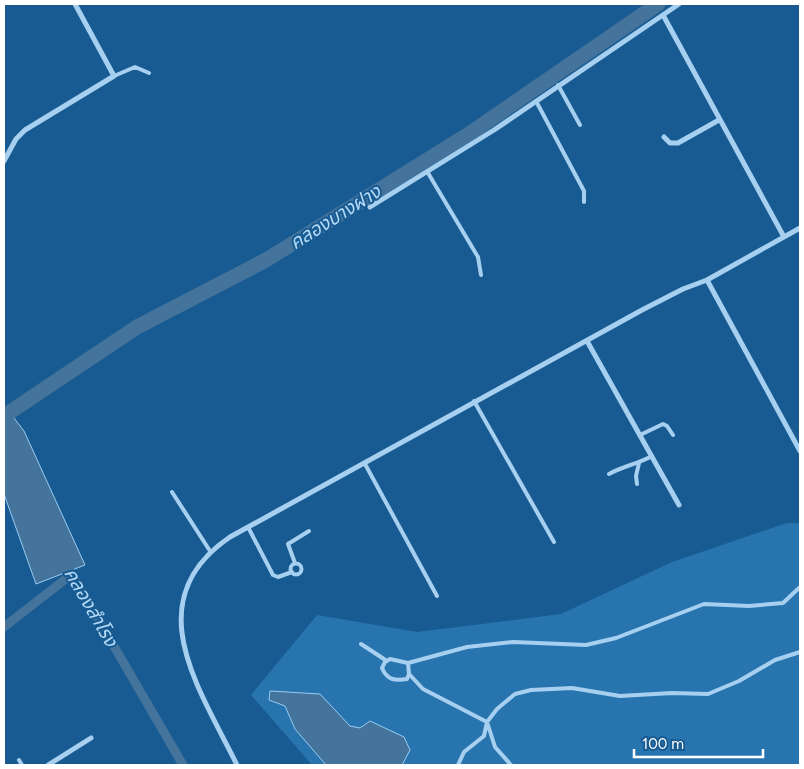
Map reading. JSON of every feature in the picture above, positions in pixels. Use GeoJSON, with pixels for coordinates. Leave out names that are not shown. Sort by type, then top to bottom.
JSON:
{"type":"FeatureCollection","features":[{"type":"Feature","properties":{"kind":"street"},"geometry":{"type":"LineString","coordinates":[[4,161],[16,139],[25,130],[114,76],[75,4]]}},
{"type":"Feature","properties":{"kind":"street"},"geometry":{"type":"LineString","coordinates":[[370,207],[428,173],[679,4]]}},
{"type":"Feature","properties":{"kind":"street"},"geometry":{"type":"LineString","coordinates":[[662,15],[784,237]]}},
{"type":"Feature","properties":{"kind":"street"},"geometry":{"type":"LineString","coordinates":[[664,137],[670,143],[678,143],[719,120]]}},
{"type":"Feature","properties":{"kind":"street"},"geometry":{"type":"LineString","coordinates":[[238,765],[189,665],[181,637],[182,608],[187,586],[201,562],[210,552],[248,527],[365,464],[474,401],[683,289],[707,280],[800,228]]}},
{"type":"Feature","properties":{"kind":"street"},"geometry":{"type":"LineString","coordinates":[[707,280],[800,451]]}},
{"type":"Feature","properties":{"kind":"street"},"geometry":{"type":"LineString","coordinates":[[587,341],[680,504]]}},
{"type":"Feature","properties":{"kind":"street"},"geometry":{"type":"LineString","coordinates":[[48,765],[91,738]]}},
{"type":"Feature","properties":{"kind":"lane"},"geometry":{"type":"LineString","coordinates":[[114,76],[135,67],[149,73]]}},
{"type":"Feature","properties":{"kind":"lane"},"geometry":{"type":"LineString","coordinates":[[558,85],[580,125]]}},
{"type":"Feature","properties":{"kind":"lane"},"geometry":{"type":"LineString","coordinates":[[536,101],[584,192],[584,202]]}},
{"type":"Feature","properties":{"kind":"lane"},"geometry":{"type":"LineString","coordinates":[[428,173],[478,257],[481,275]]}},
{"type":"Feature","properties":{"kind":"lane"},"geometry":{"type":"LineString","coordinates":[[474,401],[554,542]]}},
{"type":"Feature","properties":{"kind":"lane"},"geometry":{"type":"LineString","coordinates":[[640,435],[663,424],[667,426],[673,435]]}},
{"type":"Feature","properties":{"kind":"lane"},"geometry":{"type":"LineString","coordinates":[[609,474],[620,468],[640,463],[652,456]]}},
{"type":"Feature","properties":{"kind":"lane"},"geometry":{"type":"LineString","coordinates":[[637,484],[636,476],[640,463]]}},
{"type":"Feature","properties":{"kind":"lane"},"geometry":{"type":"LineString","coordinates":[[365,464],[437,596]]}},
{"type":"Feature","properties":{"kind":"lane"},"geometry":{"type":"LineString","coordinates":[[172,492],[210,552]]}},
{"type":"Feature","properties":{"kind":"lane"},"geometry":{"type":"LineString","coordinates":[[248,527],[273,575],[283,577],[292,572],[299,574],[302,569],[300,564],[295,563]]}},
{"type":"Feature","properties":{"kind":"lane"},"geometry":{"type":"LineString","coordinates":[[295,563],[288,544],[309,530]]}},
{"type":"Feature","properties":{"kind":"lane"},"geometry":{"type":"LineString","coordinates":[[292,572],[291,568],[295,563]]}},
{"type":"Feature","properties":{"kind":"lane"},"geometry":{"type":"LineString","coordinates":[[408,663],[409,674],[407,679],[390,679],[385,675],[382,668],[387,661],[396,659],[408,663],[467,647],[513,642],[586,646],[616,638],[704,604],[749,606],[783,603],[800,587]]}},
{"type":"Feature","properties":{"kind":"lane"},"geometry":{"type":"LineString","coordinates":[[362,644],[387,661]]}},
{"type":"Feature","properties":{"kind":"lane"},"geometry":{"type":"LineString","coordinates":[[458,765],[464,752],[484,736],[487,722],[506,700],[515,694],[530,690],[572,688],[636,696],[672,693],[708,694],[751,674],[775,660],[800,652]]}},
{"type":"Feature","properties":{"kind":"lane"},"geometry":{"type":"LineString","coordinates":[[409,674],[423,689],[487,722],[495,747],[511,765]]}},
{"type":"Feature","properties":{"kind":"lane"},"geometry":{"type":"LineString","coordinates":[[19,760],[22,765]]}},
{"type":"Feature","properties":{"kind":"shaded area"},"geometry":{"type":"Polygon","coordinates":[[[4,405],[24,431],[85,565],[36,584],[4,494],[4,405]]]}},
{"type":"Feature","properties":{"kind":"shaded area"},"geometry":{"type":"Polygon","coordinates":[[[787,523],[800,523],[800,765],[312,765],[251,695],[317,615],[417,632],[561,614],[672,562],[787,523]]]}},
{"type":"Feature","properties":{"kind":"shaded area"},"geometry":{"type":"Polygon","coordinates":[[[270,691],[320,694],[350,726],[360,728],[370,721],[404,737],[410,750],[402,765],[326,765],[295,729],[285,706],[269,700],[270,691]]]}},
{"type":"Feature","properties":{"kind":"waterway","name":"คลองบางฝาง"},"geometry":{"type":"LineString","coordinates":[[4,416],[137,327],[266,260],[472,132],[658,4]]}},
{"type":"Feature","properties":{"kind":"waterway","name":"คลองสำโรง"},"geometry":{"type":"LineString","coordinates":[[65,562],[183,765]]}},
{"type":"Feature","properties":{"kind":"waterway"},"geometry":{"type":"LineString","coordinates":[[4,627],[72,574]]}}]}
